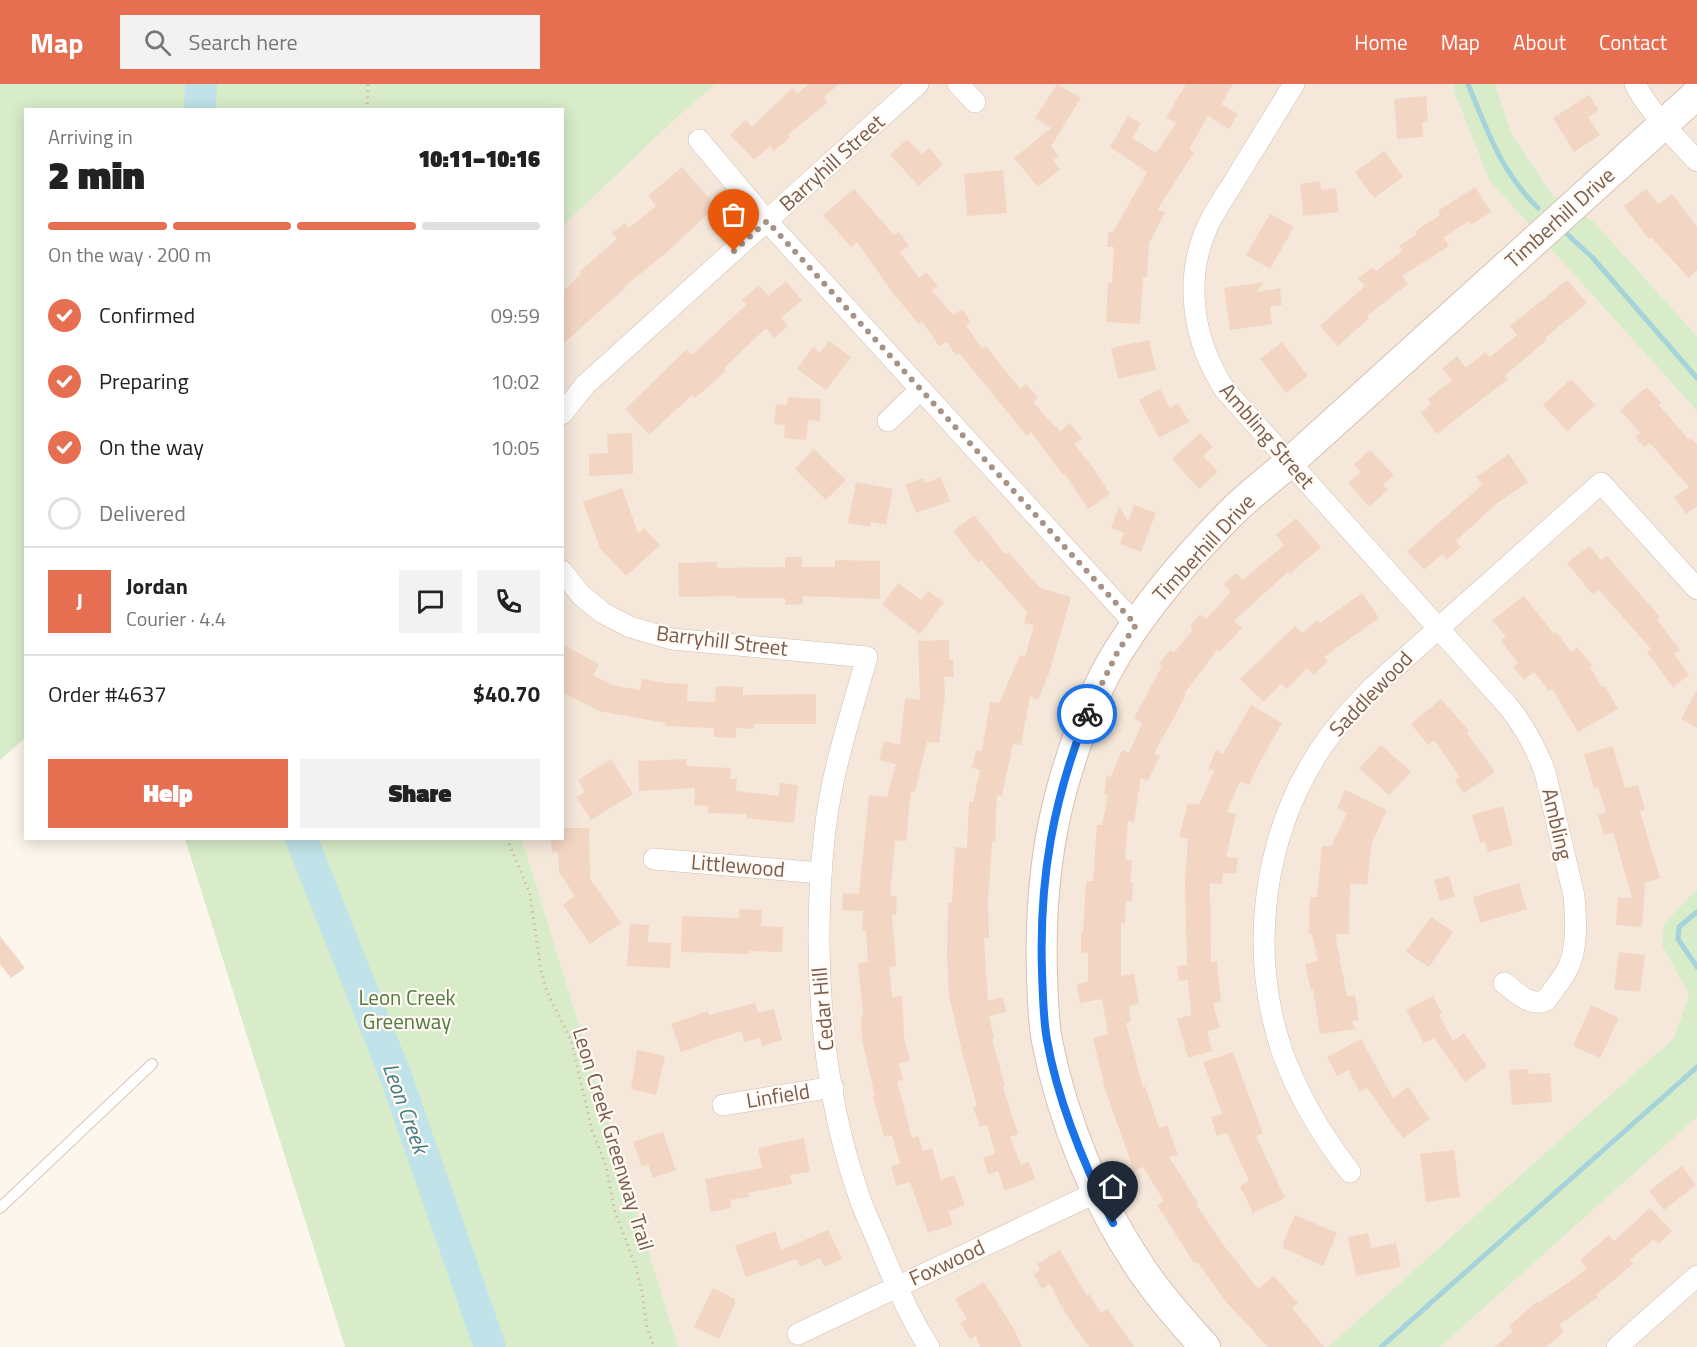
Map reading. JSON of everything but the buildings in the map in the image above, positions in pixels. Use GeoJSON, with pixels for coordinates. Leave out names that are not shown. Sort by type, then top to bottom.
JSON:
{"type":"FeatureCollection","features":[{"type":"Feature","properties":{"kind":"street","name":"Barryhill Street"},"geometry":{"type":"LineString","coordinates":[[564,411],[585,385],[918,84]]}},
{"type":"Feature","properties":{"kind":"street"},"geometry":{"type":"LineString","coordinates":[[958,84],[975,102]]}},
{"type":"Feature","properties":{"kind":"street","name":"Ambling Street"},"geometry":{"type":"LineString","coordinates":[[1294,84],[1208,225],[1197,258],[1193,292],[1201,344],[1215,376],[1236,404],[1438,628]]}},
{"type":"Feature","properties":{"kind":"street"},"geometry":{"type":"LineString","coordinates":[[1635,84],[1664,124],[1697,161]]}},
{"type":"Feature","properties":{"kind":"street","name":"Timberhill Drive"},"geometry":{"type":"LineString","coordinates":[[1205,1347],[1144,1274],[1097,1192],[1063,1105],[1047,1039],[1041,929],[1044,875],[1054,815],[1071,756],[1094,699],[1118,651],[1187,561],[1228,517],[1697,94]]}},
{"type":"Feature","properties":{"kind":"street"},"geometry":{"type":"LineString","coordinates":[[699,140],[767,221],[1136,625]]}},
{"type":"Feature","properties":{"kind":"street"},"geometry":{"type":"LineString","coordinates":[[888,421],[921,389]]}},
{"type":"Feature","properties":{"kind":"street","name":"Saddlewood"},"geometry":{"type":"LineString","coordinates":[[1350,1172],[1330,1146],[1297,1087],[1283,1053],[1266,982],[1265,910],[1270,874],[1291,804],[1307,772],[1326,741],[1348,712],[1374,686],[1601,483],[1697,589]]}},
{"type":"Feature","properties":{"kind":"street","name":"Barryhill Street"},"geometry":{"type":"LineString","coordinates":[[564,574],[581,595],[603,613],[630,627],[661,636],[867,657]]}},
{"type":"Feature","properties":{"kind":"street","name":"Ambling"},"geometry":{"type":"LineString","coordinates":[[1438,628],[1508,706],[1530,738],[1545,772],[1574,896],[1576,915],[1574,943],[1568,968],[1546,1000],[1531,1002],[1504,983]]}},
{"type":"Feature","properties":{"kind":"street","name":"Cedar Hill"},"geometry":{"type":"LineString","coordinates":[[867,657],[840,748],[825,828],[819,903],[819,986],[838,1124],[857,1190],[897,1287],[928,1347]]}},
{"type":"Feature","properties":{"kind":"street","name":"Littlewood"},"geometry":{"type":"LineString","coordinates":[[654,859],[821,873]]}},
{"type":"Feature","properties":{"kind":"street","name":"Linfield"},"geometry":{"type":"LineString","coordinates":[[723,1105],[832,1087]]}},
{"type":"Feature","properties":{"kind":"street","name":"Foxwood"},"geometry":{"type":"LineString","coordinates":[[798,1334],[1097,1192]]}},
{"type":"Feature","properties":{"kind":"street"},"geometry":{"type":"LineString","coordinates":[[1617,1347],[1697,1276]]}},
{"type":"Feature","properties":{"kind":"lane"},"geometry":{"type":"LineString","coordinates":[[0,1208],[152,1064]]}},
{"type":"Feature","properties":{"kind":"path"},"geometry":{"type":"LineString","coordinates":[[368,84],[368,108]]}},
{"type":"Feature","properties":{"kind":"path","name":"Leon Creek Greenway Trail"},"geometry":{"type":"LineString","coordinates":[[508,840],[530,894],[547,992],[571,1040],[592,1130],[606,1166],[615,1212],[636,1267],[647,1328],[654,1347]]}},
{"type":"Feature","properties":{"kind":"shaded area"},"geometry":{"type":"Polygon","coordinates":[[[716,84],[1453,84],[1489,180],[1697,411],[1697,889],[1664,923],[1662,945],[1689,995],[1674,1038],[1328,1347],[678,1347],[522,840],[564,840],[564,225],[673,121],[716,84]]]}},
{"type":"Feature","properties":{"kind":"shaded area"},"geometry":{"type":"Polygon","coordinates":[[[1495,84],[1697,84],[1697,336],[1594,222],[1553,196],[1511,133],[1495,84]]]}},
{"type":"Feature","properties":{"kind":"shaded area"},"geometry":{"type":"Polygon","coordinates":[[[1697,1117],[1697,1347],[1440,1347],[1697,1117]]]}},
{"type":"Feature","properties":{"kind":"green space"},"geometry":{"type":"Polygon","coordinates":[[[0,84],[716,84],[673,121],[564,225],[564,108],[24,108],[24,739],[0,760],[0,84]]]}},
{"type":"Feature","properties":{"kind":"green space"},"geometry":{"type":"Polygon","coordinates":[[[1453,84],[1495,84],[1511,133],[1553,196],[1594,222],[1697,336],[1697,411],[1489,180],[1453,84]]]}},
{"type":"Feature","properties":{"kind":"green space","name":"Leon Creek Greenway"},"geometry":{"type":"Polygon","coordinates":[[[185,840],[522,840],[678,1347],[345,1347],[185,840]]]}},
{"type":"Feature","properties":{"kind":"green space"},"geometry":{"type":"Polygon","coordinates":[[[1697,889],[1697,1117],[1440,1347],[1328,1347],[1674,1038],[1689,995],[1662,945],[1664,923],[1697,889]]]}},
{"type":"Feature","properties":{"kind":"waterway","name":"Leon Creek"},"geometry":{"type":"LineString","coordinates":[[200,108],[201,84]]}},
{"type":"Feature","properties":{"kind":"waterway"},"geometry":{"type":"LineString","coordinates":[[1468,84],[1496,150],[1514,180],[1538,208]]}},
{"type":"Feature","properties":{"kind":"waterway"},"geometry":{"type":"LineString","coordinates":[[1567,234],[1592,257],[1697,378]]}},
{"type":"Feature","properties":{"kind":"waterway","name":"Leon Creek"},"geometry":{"type":"LineString","coordinates":[[302,840],[396,1077],[490,1347]]}},
{"type":"Feature","properties":{"kind":"waterway"},"geometry":{"type":"LineString","coordinates":[[1697,912],[1679,927],[1678,939],[1697,967]]}},
{"type":"Feature","properties":{"kind":"waterway"},"geometry":{"type":"LineString","coordinates":[[1381,1347],[1697,1067]]}},
{"type":"Feature","properties":{"kind":"way so far"},"geometry":{"type":"LineString","coordinates":[[734,251],[767,221],[1136,625],[1118,651],[1087,714]]}},
{"type":"Feature","properties":{"kind":"route"},"geometry":{"type":"LineString","coordinates":[[1087,714],[1071,756],[1054,815],[1044,875],[1041,929],[1043,989],[1047,1039],[1063,1105],[1097,1192],[1113,1223]]}}]}
